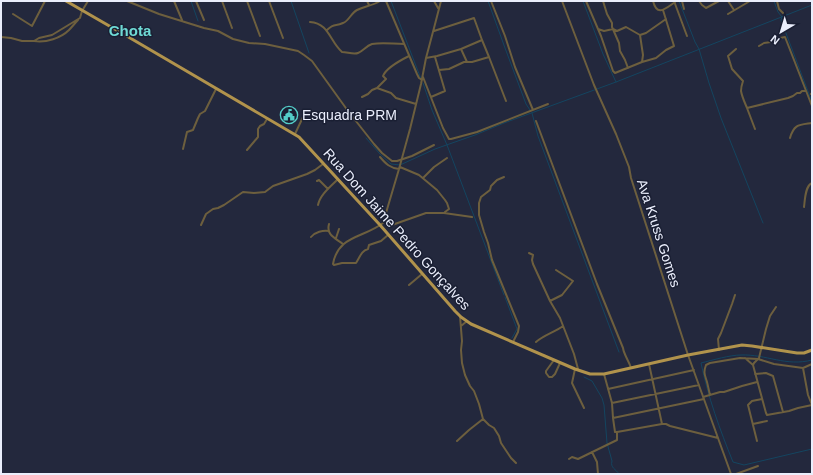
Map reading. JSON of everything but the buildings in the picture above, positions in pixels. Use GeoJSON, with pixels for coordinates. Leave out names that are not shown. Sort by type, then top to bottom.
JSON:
{"type":"FeatureCollection","features":[{"type":"Feature","properties":{"kind":"main road","name":"Rua Dom Jaime Pedro Gonçalves"},"geometry":{"type":"LineString","coordinates":[[66,1],[299,136],[460,316],[488,332],[560,363],[590,374],[604,374],[688,355],[742,345],[797,353],[804,353],[812,350]]}},
{"type":"Feature","properties":{"kind":"street"},"geometry":{"type":"LineString","coordinates":[[13,14],[32,26],[45,1]]}},
{"type":"Feature","properties":{"kind":"street"},"geometry":{"type":"LineString","coordinates":[[1,37],[22,41],[40,42],[50,40],[68,31],[80,18],[82,10],[88,1]]}},
{"type":"Feature","properties":{"kind":"street"},"geometry":{"type":"LineString","coordinates":[[127,1],[159,14],[218,31],[233,39],[249,43],[265,44],[298,51],[304,54],[312,62],[348,112],[382,153],[392,161],[402,160],[420,153],[434,145]]}},
{"type":"Feature","properties":{"kind":"street"},"geometry":{"type":"LineString","coordinates":[[174,1],[182,21]]}},
{"type":"Feature","properties":{"kind":"street"},"geometry":{"type":"LineString","coordinates":[[196,1],[204,20]]}},
{"type":"Feature","properties":{"kind":"street"},"geometry":{"type":"LineString","coordinates":[[222,1],[232,28]]}},
{"type":"Feature","properties":{"kind":"street"},"geometry":{"type":"LineString","coordinates":[[247,1],[260,36]]}},
{"type":"Feature","properties":{"kind":"street"},"geometry":{"type":"LineString","coordinates":[[269,1],[283,38]]}},
{"type":"Feature","properties":{"kind":"street"},"geometry":{"type":"LineString","coordinates":[[367,1],[369,5]]}},
{"type":"Feature","properties":{"kind":"street"},"geometry":{"type":"LineString","coordinates":[[327,30],[332,25],[344,23],[356,11],[369,5],[374,5],[380,1]]}},
{"type":"Feature","properties":{"kind":"street"},"geometry":{"type":"LineString","coordinates":[[386,1],[417,74],[419,78],[422,78],[449,139],[477,132],[548,104]]}},
{"type":"Feature","properties":{"kind":"street"},"geometry":{"type":"LineString","coordinates":[[434,1],[438,8]]}},
{"type":"Feature","properties":{"kind":"street"},"geometry":{"type":"LineString","coordinates":[[388,235],[381,241],[369,245],[368,249],[362,252],[356,263],[342,263],[334,265],[334,259],[343,244],[382,223],[402,160],[440,1]]}},
{"type":"Feature","properties":{"kind":"street"},"geometry":{"type":"LineString","coordinates":[[491,1],[533,110]]}},
{"type":"Feature","properties":{"kind":"street","name":"Ava Kruss Gomes"},"geometry":{"type":"LineString","coordinates":[[562,1],[594,85],[629,167],[631,178],[688,355],[731,474]]}},
{"type":"Feature","properties":{"kind":"street"},"geometry":{"type":"LineString","coordinates":[[586,1],[614,72],[656,58],[674,46],[663,10]]}},
{"type":"Feature","properties":{"kind":"street"},"geometry":{"type":"LineString","coordinates":[[603,1],[619,42],[620,51],[628,68]]}},
{"type":"Feature","properties":{"kind":"street"},"geometry":{"type":"LineString","coordinates":[[653,1],[655,7],[660,11],[674,2],[687,36]]}},
{"type":"Feature","properties":{"kind":"street"},"geometry":{"type":"LineString","coordinates":[[682,1],[684,9]]}},
{"type":"Feature","properties":{"kind":"street"},"geometry":{"type":"LineString","coordinates":[[700,1],[706,8],[719,1]]}},
{"type":"Feature","properties":{"kind":"street"},"geometry":{"type":"LineString","coordinates":[[728,1],[734,10]]}},
{"type":"Feature","properties":{"kind":"street"},"geometry":{"type":"LineString","coordinates":[[728,14],[750,1]]}},
{"type":"Feature","properties":{"kind":"street"},"geometry":{"type":"LineString","coordinates":[[777,1],[779,9],[783,13]]}},
{"type":"Feature","properties":{"kind":"street"},"geometry":{"type":"LineString","coordinates":[[34,41],[39,38],[52,35],[80,18]]}},
{"type":"Feature","properties":{"kind":"street"},"geometry":{"type":"LineString","coordinates":[[434,31],[474,18],[506,101]]}},
{"type":"Feature","properties":{"kind":"street"},"geometry":{"type":"LineString","coordinates":[[598,29],[604,31],[613,29],[617,31],[626,27],[640,35],[646,33],[666,19]]}},
{"type":"Feature","properties":{"kind":"street"},"geometry":{"type":"LineString","coordinates":[[310,22],[319,24],[327,30],[340,51],[344,53],[360,53],[366,47],[374,44],[404,44]]}},
{"type":"Feature","properties":{"kind":"street"},"geometry":{"type":"LineString","coordinates":[[640,35],[642,62]]}},
{"type":"Feature","properties":{"kind":"street"},"geometry":{"type":"LineString","coordinates":[[759,46],[785,37],[812,106]]}},
{"type":"Feature","properties":{"kind":"street"},"geometry":{"type":"LineString","coordinates":[[426,58],[435,57],[461,49],[482,40]]}},
{"type":"Feature","properties":{"kind":"street"},"geometry":{"type":"LineString","coordinates":[[461,49],[466,62]]}},
{"type":"Feature","properties":{"kind":"street"},"geometry":{"type":"LineString","coordinates":[[736,49],[728,55],[728,58],[732,69],[743,80],[741,91],[755,129]]}},
{"type":"Feature","properties":{"kind":"street"},"geometry":{"type":"LineString","coordinates":[[362,97],[377,88],[386,79],[383,76],[384,71],[400,60],[409,56]]}},
{"type":"Feature","properties":{"kind":"street"},"geometry":{"type":"LineString","coordinates":[[431,97],[445,91],[435,57]]}},
{"type":"Feature","properties":{"kind":"street"},"geometry":{"type":"LineString","coordinates":[[439,70],[450,69],[462,63],[490,57]]}},
{"type":"Feature","properties":{"kind":"street"},"geometry":{"type":"LineString","coordinates":[[183,150],[187,132],[193,130],[200,114],[205,111],[217,88]]}},
{"type":"Feature","properties":{"kind":"street"},"geometry":{"type":"LineString","coordinates":[[377,88],[391,93],[396,98],[416,104]]}},
{"type":"Feature","properties":{"kind":"street"},"geometry":{"type":"LineString","coordinates":[[747,108],[788,98],[804,90],[806,91]]}},
{"type":"Feature","properties":{"kind":"street"},"geometry":{"type":"LineString","coordinates":[[295,134],[303,117]]}},
{"type":"Feature","properties":{"kind":"street"},"geometry":{"type":"LineString","coordinates":[[247,150],[258,137],[258,128],[264,124],[268,118]]}},
{"type":"Feature","properties":{"kind":"street"},"geometry":{"type":"LineString","coordinates":[[536,121],[597,284],[623,348],[623,353],[631,368]]}},
{"type":"Feature","properties":{"kind":"street"},"geometry":{"type":"LineString","coordinates":[[790,138],[796,127],[803,124],[812,123]]}},
{"type":"Feature","properties":{"kind":"street"},"geometry":{"type":"LineString","coordinates":[[380,157],[393,169],[399,168],[417,173],[424,178],[447,203],[449,209],[444,213]]}},
{"type":"Feature","properties":{"kind":"street"},"geometry":{"type":"LineString","coordinates":[[424,178],[434,167],[448,158]]}},
{"type":"Feature","properties":{"kind":"street"},"geometry":{"type":"LineString","coordinates":[[201,224],[206,214],[213,209],[224,205],[243,192],[265,192],[273,186],[307,174],[323,164]]}},
{"type":"Feature","properties":{"kind":"street"},"geometry":{"type":"LineString","coordinates":[[504,177],[497,180],[495,184],[491,186],[490,190],[481,197],[478,208],[492,260],[519,326],[513,342]]}},
{"type":"Feature","properties":{"kind":"street"},"geometry":{"type":"LineString","coordinates":[[317,181],[319,180],[328,189]]}},
{"type":"Feature","properties":{"kind":"street"},"geometry":{"type":"LineString","coordinates":[[318,205],[319,200],[337,180]]}},
{"type":"Feature","properties":{"kind":"street"},"geometry":{"type":"LineString","coordinates":[[804,207],[808,185],[812,183]]}},
{"type":"Feature","properties":{"kind":"street"},"geometry":{"type":"LineString","coordinates":[[384,218],[392,225],[426,213],[472,216]]}},
{"type":"Feature","properties":{"kind":"street"},"geometry":{"type":"LineString","coordinates":[[328,231],[329,224]]}},
{"type":"Feature","properties":{"kind":"street"},"geometry":{"type":"LineString","coordinates":[[336,238],[339,229]]}},
{"type":"Feature","properties":{"kind":"street"},"geometry":{"type":"LineString","coordinates":[[328,231],[343,244]]}},
{"type":"Feature","properties":{"kind":"street"},"geometry":{"type":"LineString","coordinates":[[311,236],[316,233],[328,231]]}},
{"type":"Feature","properties":{"kind":"street"},"geometry":{"type":"LineString","coordinates":[[530,253],[533,255],[533,264],[563,326],[574,354],[577,370],[572,383],[584,408]]}},
{"type":"Feature","properties":{"kind":"street"},"geometry":{"type":"LineString","coordinates":[[550,301],[562,295],[573,281],[556,270]]}},
{"type":"Feature","properties":{"kind":"street"},"geometry":{"type":"LineString","coordinates":[[409,285],[422,274]]}},
{"type":"Feature","properties":{"kind":"street"},"geometry":{"type":"LineString","coordinates":[[719,350],[717,341],[735,295]]}},
{"type":"Feature","properties":{"kind":"street"},"geometry":{"type":"LineString","coordinates":[[753,365],[759,359],[768,322],[776,307]]}},
{"type":"Feature","properties":{"kind":"street"},"geometry":{"type":"LineString","coordinates":[[460,316],[462,363],[465,375],[474,391],[483,419],[494,428],[500,436],[501,443],[516,463]]}},
{"type":"Feature","properties":{"kind":"street"},"geometry":{"type":"LineString","coordinates":[[461,326],[467,321]]}},
{"type":"Feature","properties":{"kind":"street"},"geometry":{"type":"LineString","coordinates":[[536,342],[563,326]]}},
{"type":"Feature","properties":{"kind":"street"},"geometry":{"type":"LineString","coordinates":[[745,358],[753,365],[767,416],[812,405],[808,395],[803,368]]}},
{"type":"Feature","properties":{"kind":"street"},"geometry":{"type":"LineString","coordinates":[[709,395],[704,371],[706,365],[710,363],[745,358],[759,359],[774,364],[803,368],[812,364]]}},
{"type":"Feature","properties":{"kind":"street"},"geometry":{"type":"LineString","coordinates":[[554,360],[546,371],[549,377],[552,377],[555,374],[560,363]]}},
{"type":"Feature","properties":{"kind":"street"},"geometry":{"type":"LineString","coordinates":[[649,364],[662,424]]}},
{"type":"Feature","properties":{"kind":"street"},"geometry":{"type":"LineString","coordinates":[[608,389],[694,370]]}},
{"type":"Feature","properties":{"kind":"street"},"geometry":{"type":"LineString","coordinates":[[755,374],[766,373],[774,376],[783,412]]}},
{"type":"Feature","properties":{"kind":"street"},"geometry":{"type":"LineString","coordinates":[[569,459],[572,457],[578,459],[617,440],[612,403],[604,374]]}},
{"type":"Feature","properties":{"kind":"street"},"geometry":{"type":"LineString","coordinates":[[613,418],[704,398],[709,395],[757,382]]}},
{"type":"Feature","properties":{"kind":"street"},"geometry":{"type":"LineString","coordinates":[[612,403],[699,385]]}},
{"type":"Feature","properties":{"kind":"street"},"geometry":{"type":"LineString","coordinates":[[757,441],[748,405],[752,401],[762,399]]}},
{"type":"Feature","properties":{"kind":"street"},"geometry":{"type":"LineString","coordinates":[[457,441],[483,419]]}},
{"type":"Feature","properties":{"kind":"street"},"geometry":{"type":"LineString","coordinates":[[753,424],[767,421]]}},
{"type":"Feature","properties":{"kind":"street"},"geometry":{"type":"LineString","coordinates":[[617,432],[666,424],[718,438]]}},
{"type":"Feature","properties":{"kind":"street"},"geometry":{"type":"LineString","coordinates":[[592,452],[597,462],[598,474]]}},
{"type":"Feature","properties":{"kind":"street"},"geometry":{"type":"LineString","coordinates":[[736,474],[758,466]]}},
{"type":"Feature","properties":{"kind":"waterway"},"geometry":{"type":"LineString","coordinates":[[191,1],[198,21]]}},
{"type":"Feature","properties":{"kind":"waterway"},"geometry":{"type":"LineString","coordinates":[[291,1],[309,53]]}},
{"type":"Feature","properties":{"kind":"waterway"},"geometry":{"type":"LineString","coordinates":[[391,1],[421,79]]}},
{"type":"Feature","properties":{"kind":"waterway"},"geometry":{"type":"LineString","coordinates":[[488,1],[526,104],[530,110]]}},
{"type":"Feature","properties":{"kind":"waterway"},"geometry":{"type":"LineString","coordinates":[[583,1],[603,54],[616,82]]}},
{"type":"Feature","properties":{"kind":"waterway"},"geometry":{"type":"LineString","coordinates":[[679,1],[699,49],[721,118],[763,223]]}},
{"type":"Feature","properties":{"kind":"waterway"},"geometry":{"type":"LineString","coordinates":[[774,1],[778,12],[782,17],[781,20],[812,102]]}},
{"type":"Feature","properties":{"kind":"waterway"},"geometry":{"type":"LineString","coordinates":[[366,138],[391,164],[400,165],[435,149],[616,82],[812,5]]}},
{"type":"Feature","properties":{"kind":"waterway"},"geometry":{"type":"LineString","coordinates":[[423,83],[432,110],[447,145],[504,295]]}},
{"type":"Feature","properties":{"kind":"waterway"},"geometry":{"type":"LineString","coordinates":[[532,113],[538,136],[619,352]]}},
{"type":"Feature","properties":{"kind":"waterway"},"geometry":{"type":"LineString","coordinates":[[505,297],[517,329],[512,338]]}},
{"type":"Feature","properties":{"kind":"waterway"},"geometry":{"type":"LineString","coordinates":[[812,360],[793,362],[759,356],[737,355],[701,363],[715,413],[733,462],[744,465],[812,449]]}},
{"type":"Feature","properties":{"kind":"waterway"},"geometry":{"type":"LineString","coordinates":[[584,377],[592,381],[602,398],[604,405],[607,443],[612,465],[619,474]]}},
{"type":"Feature","properties":{"kind":"place","name":"Esquadra PRM"},"geometry":{"type":"Point","coordinates":[289,115]}},
{"type":"Feature","properties":{"kind":"district","name":"Chota"},"geometry":{"type":"Point","coordinates":[130,31]}}]}
